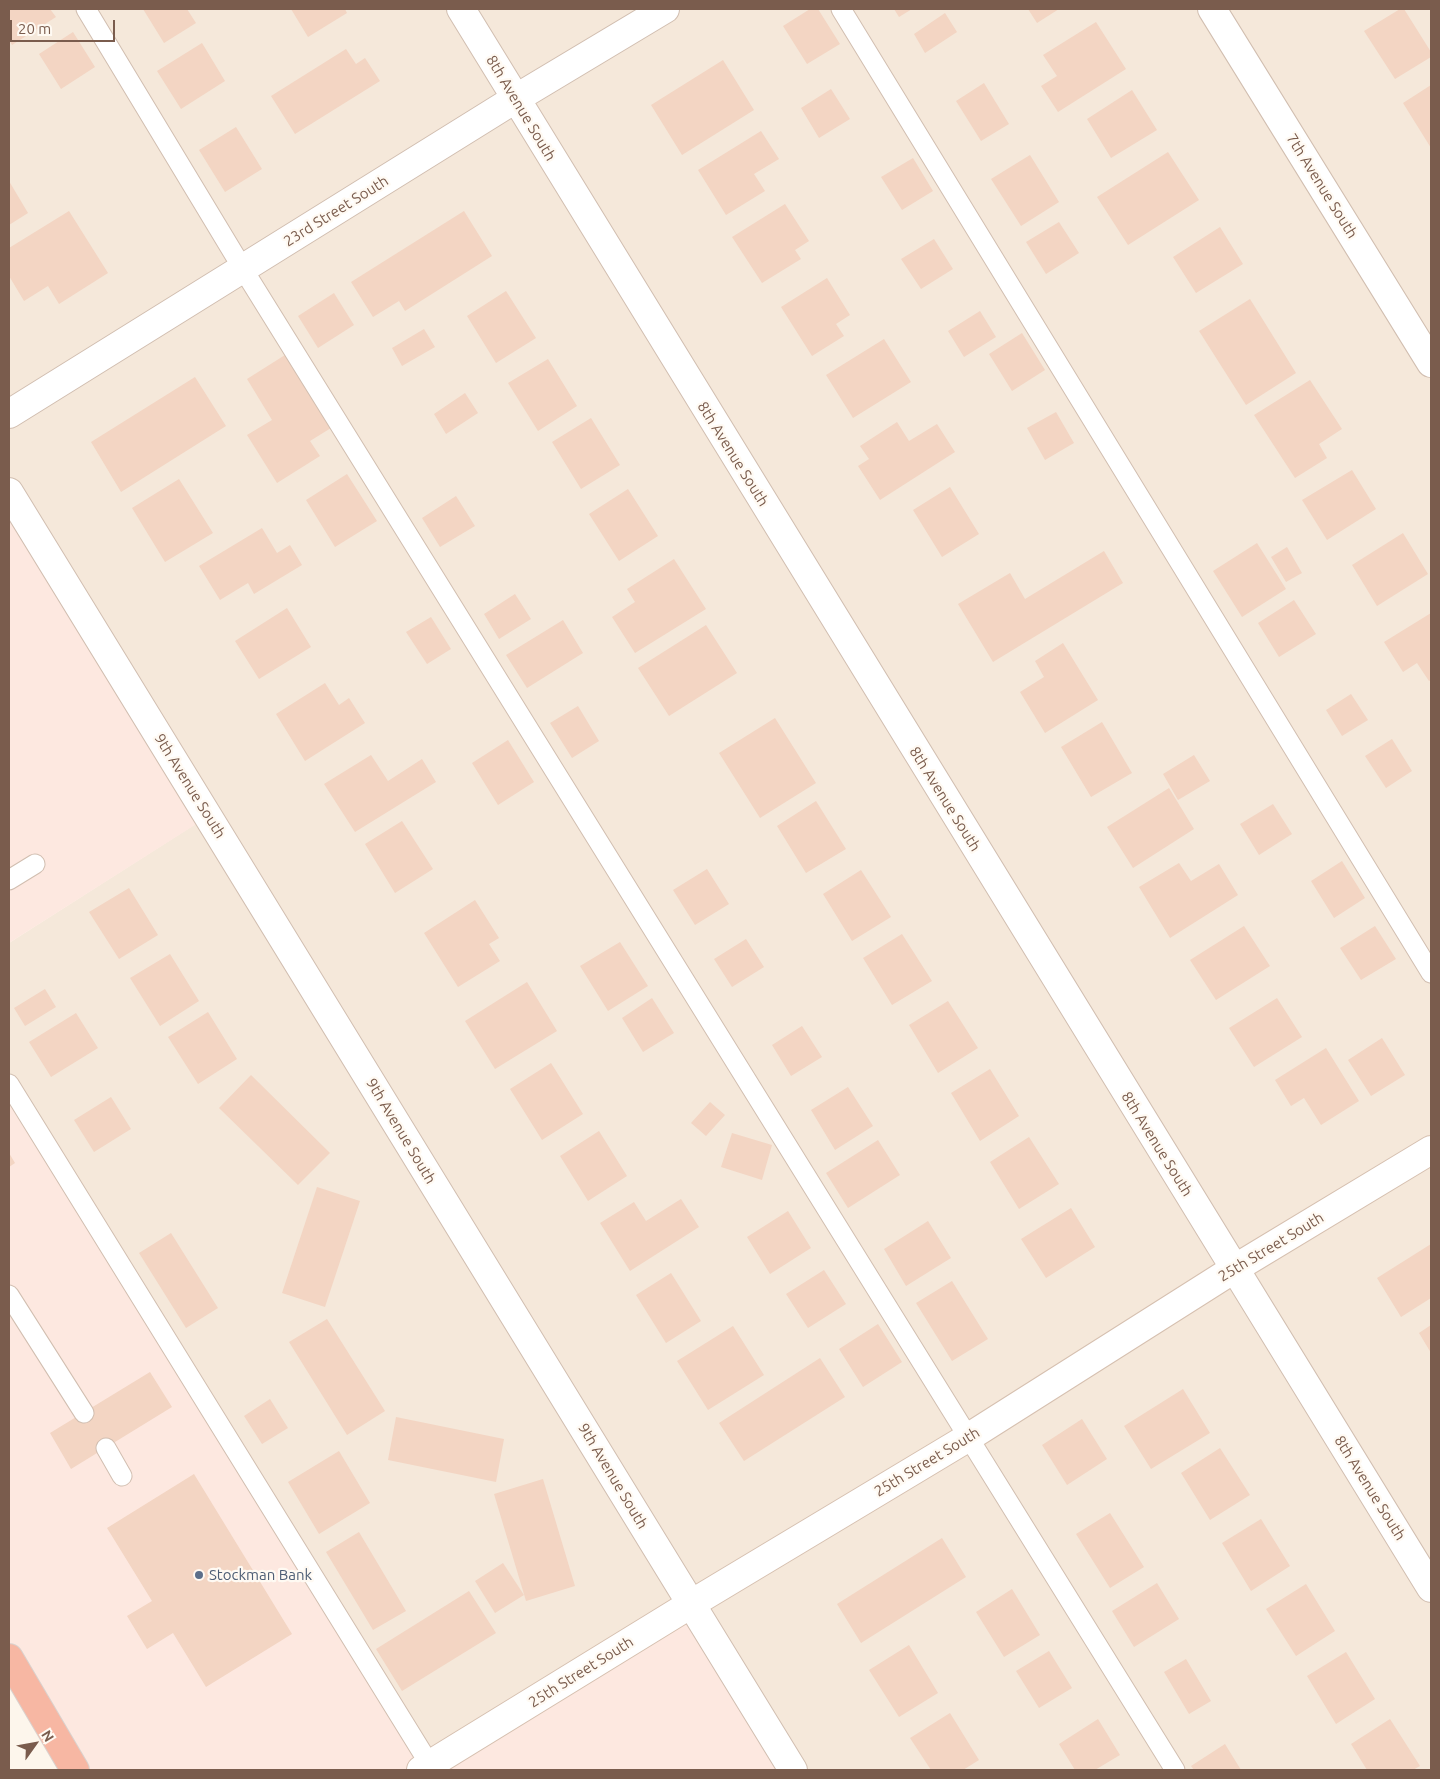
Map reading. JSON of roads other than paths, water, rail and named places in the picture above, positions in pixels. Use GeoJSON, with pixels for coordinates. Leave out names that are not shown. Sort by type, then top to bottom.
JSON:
{"type":"FeatureCollection","features":[{"type":"Feature","properties":{"kind":"highway"},"geometry":{"type":"LineString","coordinates":[[9,1658],[75,1770]]}},
{"type":"Feature","properties":{"kind":"street","name":"8th Avenue South"},"geometry":{"type":"LineString","coordinates":[[461,9],[1431,1588]]}},
{"type":"Feature","properties":{"kind":"street","name":"23rd Street South"},"geometry":{"type":"LineString","coordinates":[[9,414],[516,99],[665,9]]}},
{"type":"Feature","properties":{"kind":"street","name":"7th Avenue South"},"geometry":{"type":"LineString","coordinates":[[1212,9],[1431,363]]}},
{"type":"Feature","properties":{"kind":"street","name":"9th Avenue South"},"geometry":{"type":"LineString","coordinates":[[9,492],[793,1770]]}},
{"type":"Feature","properties":{"kind":"street","name":"25th Street South"},"geometry":{"type":"LineString","coordinates":[[425,1768],[691,1604],[969,1437],[1234,1269],[1431,1150]]}},
{"type":"Feature","properties":{"kind":"lane"},"geometry":{"type":"LineString","coordinates":[[86,9],[243,269],[1175,1770]]}},
{"type":"Feature","properties":{"kind":"lane"},"geometry":{"type":"LineString","coordinates":[[841,9],[1431,973]]}},
{"type":"Feature","properties":{"kind":"lane"},"geometry":{"type":"LineString","coordinates":[[9,880],[35,864]]}},
{"type":"Feature","properties":{"kind":"lane"},"geometry":{"type":"LineString","coordinates":[[9,1084],[425,1768]]}},
{"type":"Feature","properties":{"kind":"lane"},"geometry":{"type":"LineString","coordinates":[[9,1295],[84,1413]]}},
{"type":"Feature","properties":{"kind":"lane"},"geometry":{"type":"LineString","coordinates":[[106,1448],[122,1476]]}},
{"type":"Feature","properties":{"kind":"place","name":"Stockman Bank"},"geometry":{"type":"Point","coordinates":[199,1575]}}]}
